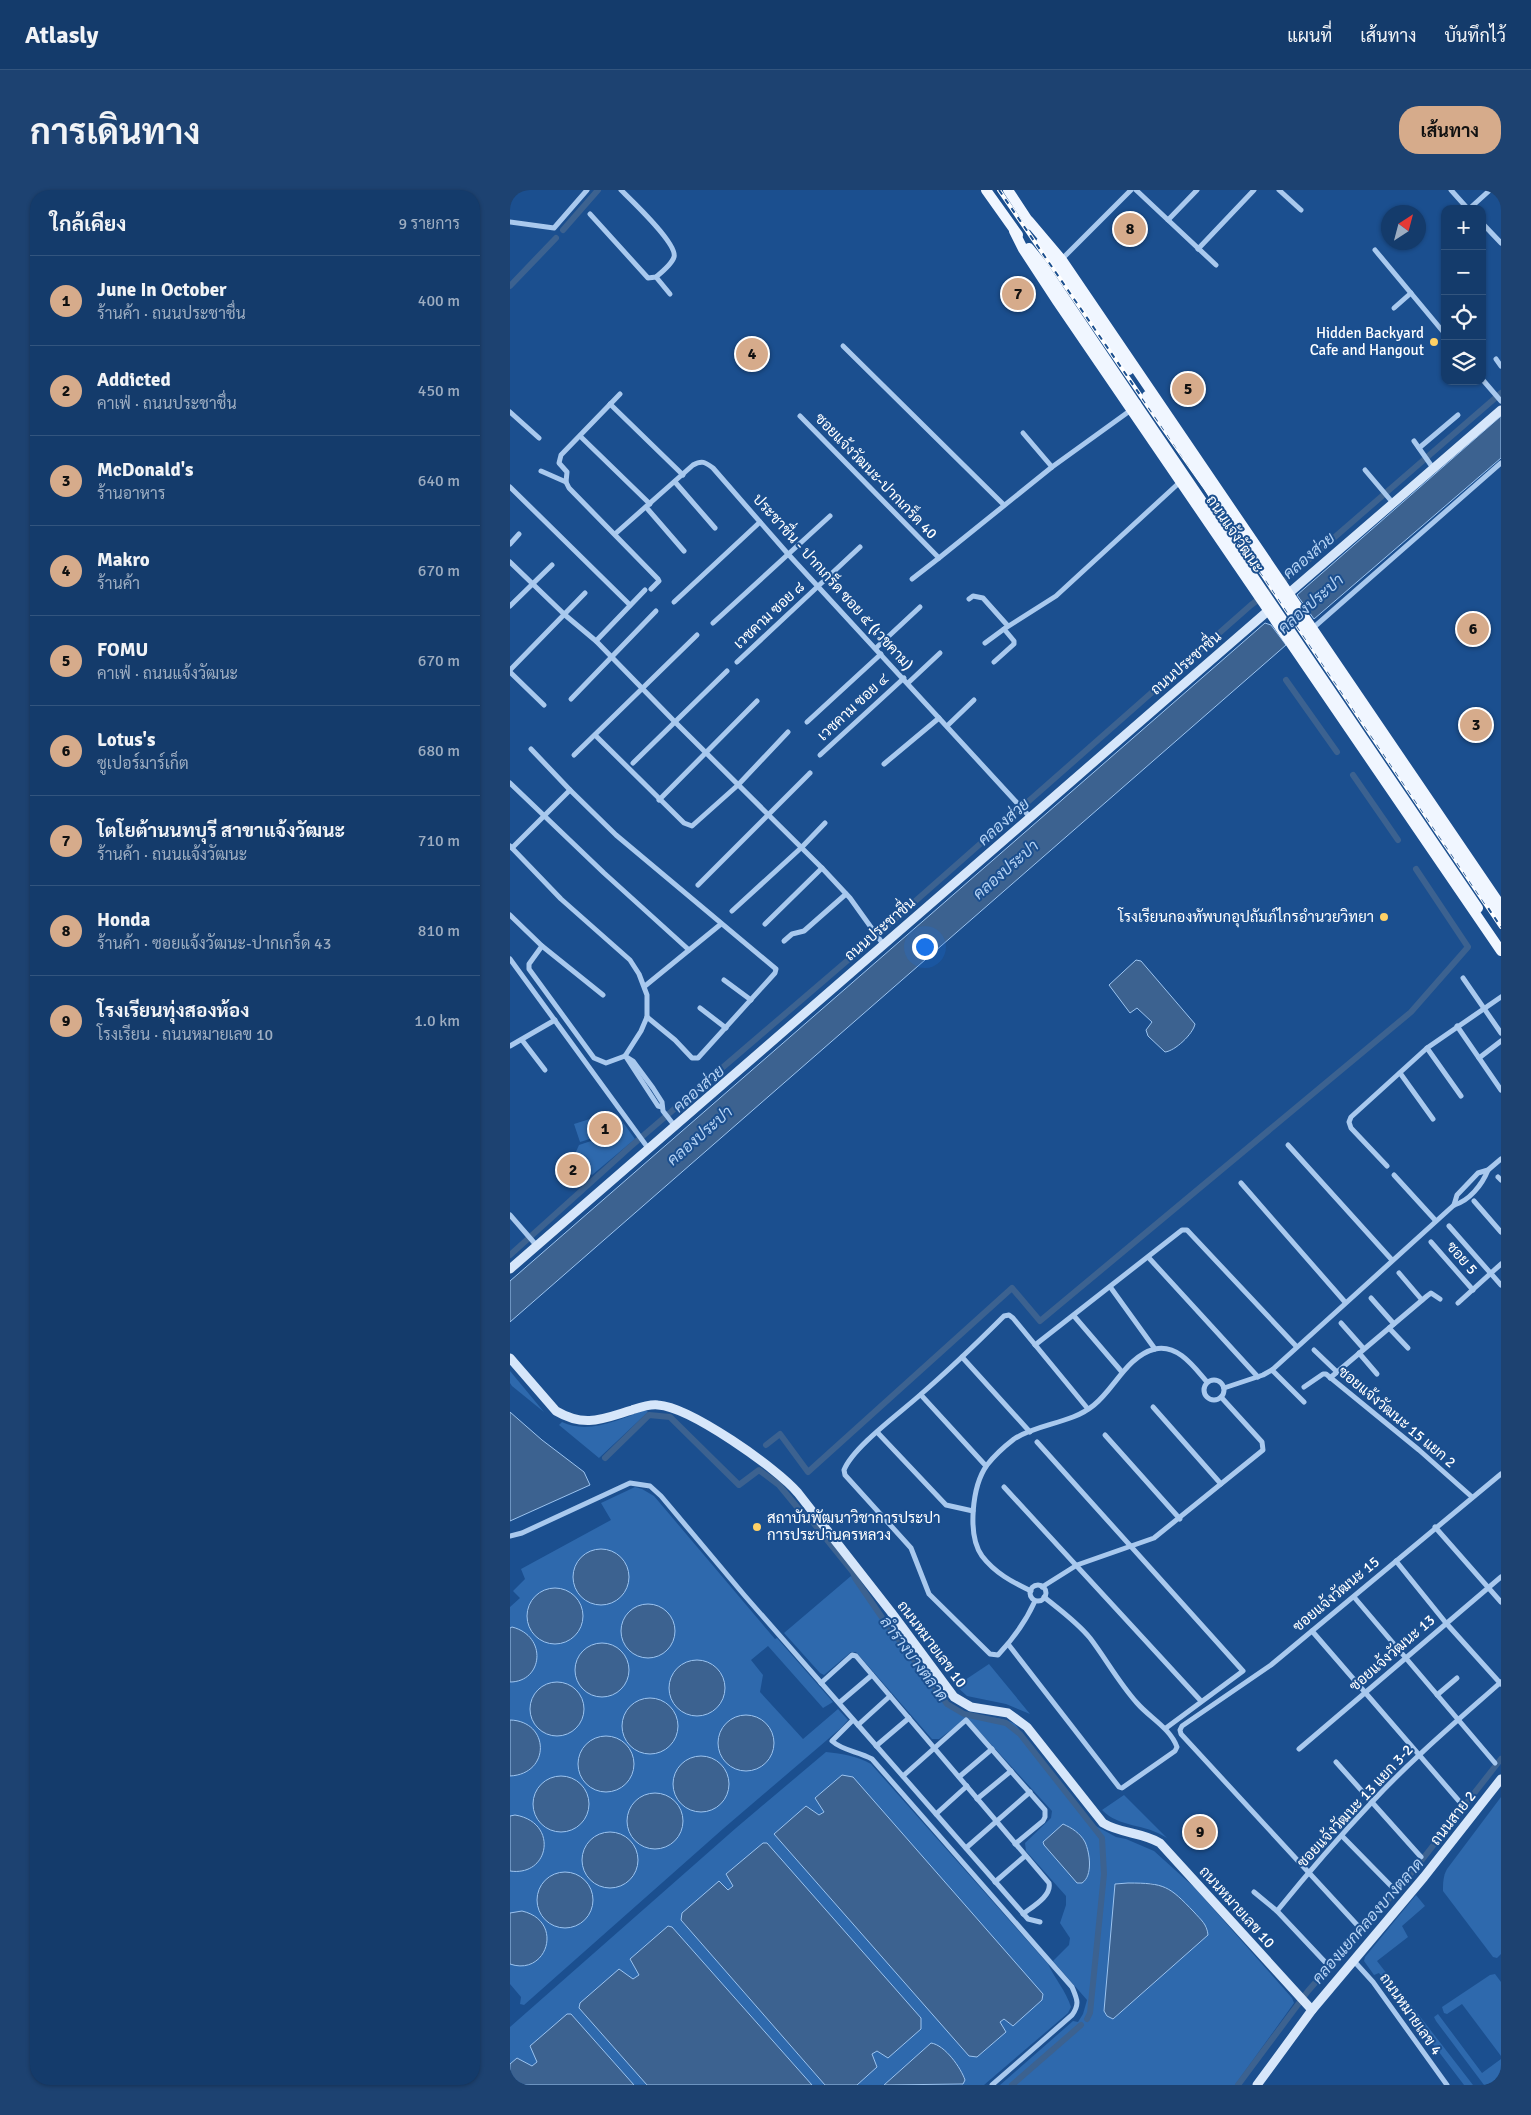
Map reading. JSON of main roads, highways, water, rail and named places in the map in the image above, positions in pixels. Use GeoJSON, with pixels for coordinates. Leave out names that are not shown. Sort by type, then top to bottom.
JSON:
{"type":"FeatureCollection","features":[{"type":"Feature","properties":{"kind":"main road","name":"ถนนแจ้งวัฒนะ"},"geometry":{"type":"LineString","coordinates":[[986,190],[1014,230],[1042,263],[1167,462],[1501,951]]}},
{"type":"Feature","properties":{"kind":"main road","name":"ถนนแจ้งวัฒนะ"},"geometry":{"type":"LineString","coordinates":[[1008,190],[1050,257],[1147,396],[1501,918]]}},
{"type":"Feature","properties":{"kind":"main road","name":"ถนนแจ้งวัฒนะ"},"geometry":{"type":"LineString","coordinates":[[1029,221],[1062,260],[1501,906]]}},
{"type":"Feature","properties":{"kind":"main road","name":"ถนนแจ้งวัฒนะ"},"geometry":{"type":"LineString","coordinates":[[1134,407],[1501,941]]}},
{"type":"Feature","properties":{"kind":"main road"},"geometry":{"type":"LineString","coordinates":[[1167,462],[1181,466],[1191,456],[1190,448]]}},
{"type":"Feature","properties":{"kind":"main road"},"geometry":{"type":"LineString","coordinates":[[1182,483],[1184,469],[1190,465],[1198,466],[1205,470]]}},
{"type":"Feature","properties":{"kind":"main road"},"geometry":{"type":"LineString","coordinates":[[1219,537],[1240,522]]}},
{"type":"Feature","properties":{"kind":"main road"},"geometry":{"type":"LineString","coordinates":[[1334,705],[1343,711],[1349,710],[1359,700],[1357,692]]}},
{"type":"Feature","properties":{"kind":"main road"},"geometry":{"type":"LineString","coordinates":[[1393,794],[1390,782],[1395,775],[1407,773],[1418,782]]}},
{"type":"Feature","properties":{"kind":"water","name":"คลองประปา"},"geometry":{"type":"Polygon","coordinates":[[[1501,416],[1501,458],[1314,619],[1297,595],[1501,416]]]}},
{"type":"Feature","properties":{"kind":"water"},"geometry":{"type":"Polygon","coordinates":[[[1265,623],[1271,625],[1286,645],[510,1322],[510,1281],[1265,623]]]}},
{"type":"Feature","properties":{"kind":"water"},"geometry":{"type":"Polygon","coordinates":[[[1136,960],[1141,961],[1195,1024],[1187,1037],[1169,1051],[1165,1052],[1148,1036],[1146,1030],[1152,1022],[1137,1008],[1130,1013],[1109,985],[1136,960]]]}},
{"type":"Feature","properties":{"kind":"water"},"geometry":{"type":"Polygon","coordinates":[[[510,1412],[542,1440],[584,1472],[590,1485],[510,1521],[510,1412]]]}},
{"type":"Feature","properties":{"kind":"water"},"geometry":{"type":"Polygon","coordinates":[[[595,1549],[607,1549],[621,1557],[629,1571],[627,1588],[621,1597],[607,1605],[595,1605],[585,1600],[578,1593],[573,1583],[573,1571],[578,1561],[585,1554],[595,1549]]]}},
{"type":"Feature","properties":{"kind":"water"},"geometry":{"type":"Polygon","coordinates":[[[550,1588],[560,1588],[575,1596],[581,1605],[583,1616],[581,1627],[575,1636],[560,1644],[550,1644],[539,1639],[532,1632],[527,1621],[527,1611],[532,1600],[539,1593],[550,1588]]]}},
{"type":"Feature","properties":{"kind":"water"},"geometry":{"type":"Polygon","coordinates":[[[643,1604],[653,1604],[663,1608],[671,1616],[675,1631],[671,1646],[663,1654],[653,1658],[643,1658],[633,1654],[625,1646],[621,1636],[621,1626],[625,1616],[633,1608],[643,1604]]]}},
{"type":"Feature","properties":{"kind":"water"},"geometry":{"type":"Polygon","coordinates":[[[512,1627],[524,1632],[532,1639],[536,1648],[537,1658],[535,1667],[529,1675],[521,1680],[510,1682],[510,1628],[512,1627]]]}},
{"type":"Feature","properties":{"kind":"water"},"geometry":{"type":"Polygon","coordinates":[[[597,1643],[607,1643],[617,1647],[625,1655],[629,1670],[625,1685],[617,1693],[607,1697],[597,1697],[587,1693],[579,1685],[575,1675],[575,1665],[579,1655],[587,1647],[597,1643]]]}},
{"type":"Feature","properties":{"kind":"water"},"geometry":{"type":"Polygon","coordinates":[[[697,1660],[708,1662],[717,1668],[723,1677],[725,1688],[723,1699],[717,1708],[708,1714],[697,1716],[686,1714],[677,1708],[671,1699],[669,1688],[671,1677],[677,1668],[686,1662],[697,1660]]]}},
{"type":"Feature","properties":{"kind":"water"},"geometry":{"type":"Polygon","coordinates":[[[552,1682],[562,1682],[572,1686],[580,1694],[584,1709],[580,1724],[572,1732],[562,1736],[552,1736],[542,1732],[534,1724],[530,1714],[530,1704],[534,1694],[542,1686],[552,1682]]]}},
{"type":"Feature","properties":{"kind":"water"},"geometry":{"type":"Polygon","coordinates":[[[650,1698],[661,1700],[670,1706],[676,1715],[678,1726],[676,1737],[670,1746],[661,1752],[650,1754],[639,1752],[630,1746],[624,1737],[622,1726],[624,1715],[630,1706],[639,1700],[650,1698]]]}},
{"type":"Feature","properties":{"kind":"water"},"geometry":{"type":"Polygon","coordinates":[[[746,1715],[757,1717],[766,1723],[772,1732],[774,1743],[772,1754],[766,1763],[757,1769],[746,1771],[735,1769],[726,1763],[720,1754],[718,1743],[720,1732],[726,1723],[735,1717],[746,1715]]]}},
{"type":"Feature","properties":{"kind":"water"},"geometry":{"type":"Polygon","coordinates":[[[510,1720],[523,1723],[533,1729],[538,1738],[540,1748],[539,1758],[533,1767],[523,1773],[510,1776],[510,1720]]]}},
{"type":"Feature","properties":{"kind":"water"},"geometry":{"type":"Polygon","coordinates":[[[606,1736],[617,1738],[626,1744],[632,1753],[634,1764],[632,1775],[626,1784],[617,1790],[606,1792],[595,1790],[586,1784],[580,1775],[578,1764],[580,1753],[586,1744],[595,1738],[606,1736]]]}},
{"type":"Feature","properties":{"kind":"water"},"geometry":{"type":"Polygon","coordinates":[[[701,1756],[712,1758],[721,1764],[727,1773],[729,1784],[727,1795],[721,1804],[712,1810],[701,1812],[690,1810],[681,1804],[675,1795],[673,1784],[675,1773],[681,1764],[690,1758],[701,1756]]]}},
{"type":"Feature","properties":{"kind":"water"},"geometry":{"type":"Polygon","coordinates":[[[842,1775],[853,1777],[1043,1994],[1042,2000],[1013,2026],[1004,2019],[1000,2022],[1006,2032],[977,2057],[969,2056],[774,1834],[806,1806],[819,1815],[824,1812],[815,1798],[842,1775]]]}},
{"type":"Feature","properties":{"kind":"water"},"geometry":{"type":"Polygon","coordinates":[[[561,1776],[576,1781],[584,1789],[589,1804],[584,1819],[576,1827],[561,1832],[546,1827],[538,1819],[533,1804],[538,1789],[546,1781],[561,1776]]]}},
{"type":"Feature","properties":{"kind":"water"},"geometry":{"type":"Polygon","coordinates":[[[655,1793],[666,1795],[675,1801],[681,1810],[683,1821],[681,1832],[675,1841],[666,1847],[655,1849],[644,1847],[635,1841],[629,1832],[627,1821],[629,1810],[635,1801],[644,1795],[655,1793]]]}},
{"type":"Feature","properties":{"kind":"water"},"geometry":{"type":"Polygon","coordinates":[[[515,1815],[529,1820],[538,1828],[543,1837],[544,1848],[541,1858],[534,1866],[524,1871],[510,1871],[510,1816],[515,1815]]]}},
{"type":"Feature","properties":{"kind":"water"},"geometry":{"type":"Polygon","coordinates":[[[1063,1824],[1078,1833],[1087,1847],[1090,1864],[1088,1875],[1082,1883],[1077,1883],[1043,1842],[1063,1824]]]}},
{"type":"Feature","properties":{"kind":"water"},"geometry":{"type":"Polygon","coordinates":[[[610,1832],[621,1834],[630,1840],[636,1849],[638,1860],[636,1871],[630,1880],[621,1886],[610,1888],[599,1886],[590,1880],[584,1871],[582,1860],[584,1849],[590,1840],[599,1834],[610,1832]]]}},
{"type":"Feature","properties":{"kind":"water"},"geometry":{"type":"Polygon","coordinates":[[[763,1843],[767,1843],[921,2018],[921,2029],[888,2058],[877,2051],[872,2054],[877,2067],[857,2085],[825,2085],[681,1920],[682,1913],[719,1881],[728,1890],[733,1886],[726,1874],[763,1843]]]}},
{"type":"Feature","properties":{"kind":"water"},"geometry":{"type":"Polygon","coordinates":[[[565,1872],[576,1874],[585,1880],[591,1889],[593,1900],[591,1911],[585,1920],[576,1926],[565,1928],[554,1926],[545,1920],[539,1911],[537,1900],[539,1889],[545,1880],[554,1874],[565,1872]]]}},
{"type":"Feature","properties":{"kind":"water"},"geometry":{"type":"Polygon","coordinates":[[[1115,1884],[1159,1885],[1172,1891],[1201,1920],[1205,1925],[1208,1935],[1113,2019],[1107,2016],[1104,2011],[1115,1884]]]}},
{"type":"Feature","properties":{"kind":"water"},"geometry":{"type":"Polygon","coordinates":[[[522,1911],[535,1917],[543,1925],[547,1936],[546,1946],[541,1956],[534,1963],[523,1966],[510,1964],[510,1913],[522,1911]]]}},
{"type":"Feature","properties":{"kind":"water"},"geometry":{"type":"Polygon","coordinates":[[[668,1926],[672,1927],[812,2085],[647,2085],[579,2008],[580,2003],[619,1969],[633,1979],[639,1975],[630,1959],[668,1926]]]}},
{"type":"Feature","properties":{"kind":"water"},"geometry":{"type":"Polygon","coordinates":[[[567,2014],[571,2014],[634,2085],[510,2085],[510,2064],[517,2058],[532,2066],[537,2062],[530,2046],[567,2014]]]}},
{"type":"Feature","properties":{"kind":"water"},"geometry":{"type":"Polygon","coordinates":[[[931,2043],[942,2048],[952,2058],[963,2075],[965,2080],[963,2084],[884,2085],[931,2043]]]}},
{"type":"Feature","properties":{"kind":"waterway"},"geometry":{"type":"LineString","coordinates":[[563,230],[598,190]]}},
{"type":"Feature","properties":{"kind":"waterway"},"geometry":{"type":"LineString","coordinates":[[510,286],[556,238]]}},
{"type":"Feature","properties":{"kind":"waterway","name":"คลองส่วย"},"geometry":{"type":"LineString","coordinates":[[510,1255],[630,1147],[869,942],[1251,605],[1291,575],[1501,393]]}},
{"type":"Feature","properties":{"kind":"waterway"},"geometry":{"type":"LineString","coordinates":[[1286,680],[1337,752]]}},
{"type":"Feature","properties":{"kind":"waterway"},"geometry":{"type":"LineString","coordinates":[[1353,775],[1398,840]]}},
{"type":"Feature","properties":{"kind":"waterway"},"geometry":{"type":"LineString","coordinates":[[766,1445],[780,1434],[808,1472],[1012,1288],[1040,1321],[1411,1012],[1468,947],[1416,869]]}},
{"type":"Feature","properties":{"kind":"waterway","name":"ลำรางบางตลาด"},"geometry":{"type":"LineString","coordinates":[[605,1458],[649,1415],[670,1417],[739,1485],[759,1470],[779,1485],[806,1518],[811,1520],[853,1572],[855,1578],[881,1616],[947,1704],[964,1714],[1006,1723],[1020,1734],[1102,1838],[1104,1874],[1090,2013],[1087,2019]]}},
{"type":"Feature","properties":{"kind":"waterway","name":"คลองแยกคลองบางตลาด"},"geometry":{"type":"LineString","coordinates":[[1238,2085],[1308,1991],[1414,1870],[1501,1759]]}},
{"type":"Feature","properties":{"kind":"waterway","name":"ลำรางบางตลาด"},"geometry":{"type":"LineString","coordinates":[[1012,2085],[1081,2025]]}},
{"type":"Feature","properties":{"kind":"railway"},"geometry":{"type":"LineString","coordinates":[[999,190],[1204,486],[1501,927]]}},
{"type":"Feature","properties":{"kind":"place","name":"Honda"},"geometry":{"type":"Point","coordinates":[1130,229]}},
{"type":"Feature","properties":{"kind":"place","name":"โตโยต้านนทบุรี สาขาแจ้งวัฒนะ"},"geometry":{"type":"Point","coordinates":[1018,294]}},
{"type":"Feature","properties":{"kind":"place","name":"Hidden Backyard Cafe and Hangout"},"geometry":{"type":"Point","coordinates":[1434,342]}},
{"type":"Feature","properties":{"kind":"place","name":"Makro"},"geometry":{"type":"Point","coordinates":[752,354]}},
{"type":"Feature","properties":{"kind":"place","name":"FOMU"},"geometry":{"type":"Point","coordinates":[1188,389]}},
{"type":"Feature","properties":{"kind":"place","name":"Lotus's"},"geometry":{"type":"Point","coordinates":[1473,629]}},
{"type":"Feature","properties":{"kind":"place","name":"McDonald's"},"geometry":{"type":"Point","coordinates":[1476,725]}},
{"type":"Feature","properties":{"kind":"place","name":"โรงเรียนกองทัพบกอุปถัมภ์ไกรอำนวยวิทยา"},"geometry":{"type":"Point","coordinates":[1384,917]}},
{"type":"Feature","properties":{"kind":"place","name":"June In October"},"geometry":{"type":"Point","coordinates":[605,1129]}},
{"type":"Feature","properties":{"kind":"place","name":"Addicted"},"geometry":{"type":"Point","coordinates":[573,1170]}},
{"type":"Feature","properties":{"kind":"place","name":"สถาบันพัฒนาวิชาการประปา การประปานครหลวง"},"geometry":{"type":"Point","coordinates":[757,1527]}},
{"type":"Feature","properties":{"kind":"place","name":"โรงเรียนทุ่งสองห้อง"},"geometry":{"type":"Point","coordinates":[1200,1832]}}]}
